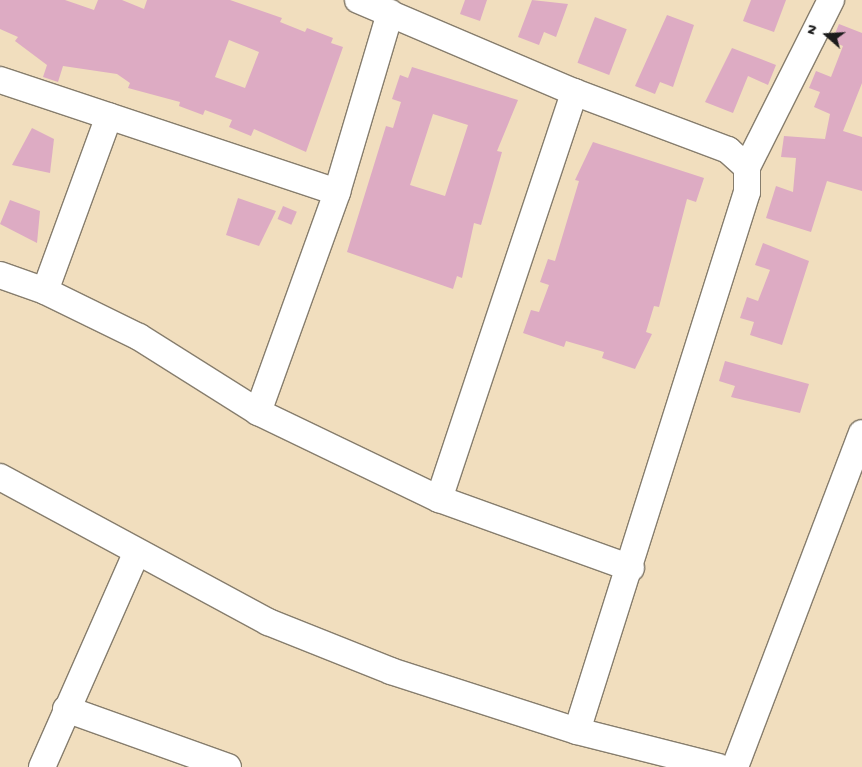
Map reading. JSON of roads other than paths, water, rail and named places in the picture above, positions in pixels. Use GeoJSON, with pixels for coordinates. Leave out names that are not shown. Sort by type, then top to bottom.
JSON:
{"type":"FeatureCollection","features":[{"type":"Feature","properties":{"kind":"street"},"geometry":{"type":"LineString","coordinates":[[358,0],[574,92],[728,150],[747,166]]}},
{"type":"Feature","properties":{"kind":"street"},"geometry":{"type":"LineString","coordinates":[[576,731],[631,568],[747,192],[747,166],[831,0]]}},
{"type":"Feature","properties":{"kind":"street"},"geometry":{"type":"LineString","coordinates":[[258,412],[337,192],[390,13]]}},
{"type":"Feature","properties":{"kind":"street"},"geometry":{"type":"LineString","coordinates":[[0,80],[337,192]]}},
{"type":"Feature","properties":{"kind":"street"},"geometry":{"type":"LineString","coordinates":[[439,499],[574,92]]}},
{"type":"Feature","properties":{"kind":"street"},"geometry":{"type":"LineString","coordinates":[[45,291],[109,116]]}},
{"type":"Feature","properties":{"kind":"street"},"geometry":{"type":"LineString","coordinates":[[0,275],[45,291],[139,337],[258,412],[439,499],[631,568]]}},
{"type":"Feature","properties":{"kind":"street"},"geometry":{"type":"LineString","coordinates":[[735,767],[862,433]]}},
{"type":"Feature","properties":{"kind":"street"},"geometry":{"type":"LineString","coordinates":[[0,477],[136,554],[294,632],[391,671],[576,731],[719,767]]}},
{"type":"Feature","properties":{"kind":"street"},"geometry":{"type":"LineString","coordinates":[[42,767],[136,554]]}},
{"type":"Feature","properties":{"kind":"street"},"geometry":{"type":"LineString","coordinates":[[66,709],[228,767]]}}]}
